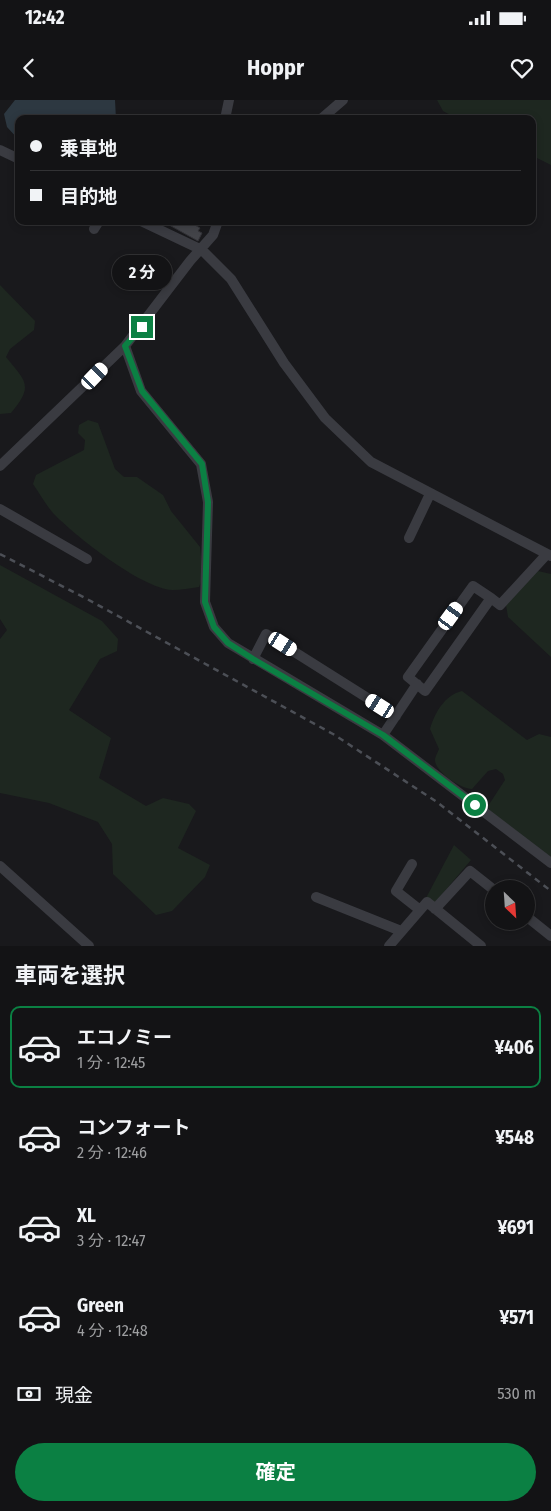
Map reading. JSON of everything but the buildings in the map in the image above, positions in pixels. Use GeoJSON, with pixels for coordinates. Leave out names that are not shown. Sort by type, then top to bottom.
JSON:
{"type":"FeatureCollection","features":[{"type":"Feature","properties":{"kind":"street"},"geometry":{"type":"LineString","coordinates":[[227,115],[229,100]]}},
{"type":"Feature","properties":{"kind":"street"},"geometry":{"type":"LineString","coordinates":[[325,115],[343,100]]}},
{"type":"Feature","properties":{"kind":"street"},"geometry":{"type":"LineString","coordinates":[[0,150],[15,158]]}},
{"type":"Feature","properties":{"kind":"street"},"geometry":{"type":"LineString","coordinates":[[150,225],[202,250],[231,278],[284,363],[325,418],[371,462],[549,555],[500,605],[491,598],[473,586],[408,677],[425,691],[491,598]]}},
{"type":"Feature","properties":{"kind":"street"},"geometry":{"type":"LineString","coordinates":[[0,466],[125,346],[190,261],[202,250],[213,235],[217,225]]}},
{"type":"Feature","properties":{"kind":"street"},"geometry":{"type":"LineString","coordinates":[[125,346],[142,391],[202,464],[208,502],[205,602],[214,627],[228,643],[253,659],[383,735],[551,863]]}},
{"type":"Feature","properties":{"kind":"street"},"geometry":{"type":"LineString","coordinates":[[409,538],[430,494]]}},
{"type":"Feature","properties":{"kind":"street"},"geometry":{"type":"LineString","coordinates":[[0,509],[87,559]]}},
{"type":"Feature","properties":{"kind":"street"},"geometry":{"type":"LineString","coordinates":[[253,659],[266,634],[396,716]]}},
{"type":"Feature","properties":{"kind":"street"},"geometry":{"type":"LineString","coordinates":[[383,735],[417,684]]}},
{"type":"Feature","properties":{"kind":"street"},"geometry":{"type":"LineString","coordinates":[[412,864],[396,891],[420,910]]}},
{"type":"Feature","properties":{"kind":"street"},"geometry":{"type":"LineString","coordinates":[[0,866],[82,944]]}},
{"type":"Feature","properties":{"kind":"street"},"geometry":{"type":"LineString","coordinates":[[435,909],[470,871],[485,883]]}},
{"type":"Feature","properties":{"kind":"street"},"geometry":{"type":"LineString","coordinates":[[316,897],[401,932]]}},
{"type":"Feature","properties":{"kind":"street"},"geometry":{"type":"LineString","coordinates":[[388,946],[427,902],[481,946]]}},
{"type":"Feature","properties":{"kind":"street"},"geometry":{"type":"LineString","coordinates":[[535,923],[551,936]]}},
{"type":"Feature","properties":{"kind":"shaded area"},"geometry":{"type":"Polygon","coordinates":[[[15,100],[115,100],[116,115],[15,115],[15,136],[7,127],[4,114],[15,100]]]}},
{"type":"Feature","properties":{"kind":"shaded area"},"geometry":{"type":"Polygon","coordinates":[[[437,100],[551,100],[551,165],[536,158],[536,115],[450,115],[443,111],[437,100]]]}},
{"type":"Feature","properties":{"kind":"shaded area"},"geometry":{"type":"Polygon","coordinates":[[[0,285],[35,321],[34,330],[10,349],[6,357],[25,384],[23,396],[11,413],[0,414],[0,285]]]}},
{"type":"Feature","properties":{"kind":"shaded area"},"geometry":{"type":"Polygon","coordinates":[[[88,420],[98,423],[115,469],[124,477],[137,477],[163,495],[171,511],[200,547],[203,576],[199,587],[172,590],[143,580],[92,547],[63,523],[45,503],[33,484],[36,475],[84,450],[85,440],[78,433],[79,425],[88,420]]]}},
{"type":"Feature","properties":{"kind":"shaded area"},"geometry":{"type":"Polygon","coordinates":[[[0,565],[102,621],[118,639],[117,651],[100,659],[69,710],[111,738],[99,778],[146,806],[163,798],[189,804],[196,811],[178,848],[210,865],[205,877],[172,911],[156,915],[113,874],[112,844],[98,822],[49,803],[0,793],[0,639],[7,630],[0,619],[0,565]]]}},
{"type":"Feature","properties":{"kind":"shaded area"},"geometry":{"type":"Polygon","coordinates":[[[538,571],[551,574],[551,657],[508,617],[506,605],[538,571]]]}},
{"type":"Feature","properties":{"kind":"shaded area"},"geometry":{"type":"Polygon","coordinates":[[[462,691],[527,740],[539,734],[551,737],[551,857],[490,811],[488,806],[505,780],[503,774],[496,769],[488,771],[472,789],[449,779],[436,765],[435,759],[439,749],[430,729],[432,723],[446,700],[462,691]]]}},
{"type":"Feature","properties":{"kind":"shaded area"},"geometry":{"type":"Polygon","coordinates":[[[454,845],[471,860],[433,905],[426,898],[454,845]]]}},
{"type":"Feature","properties":{"kind":"railway"},"geometry":{"type":"LineString","coordinates":[[0,554],[87,599],[333,734],[437,802],[551,891]]}},
{"type":"Feature","properties":{"kind":"route"},"geometry":{"type":"LineString","coordinates":[[142,327],[125,346],[142,391],[202,464],[208,502],[205,602],[214,627],[228,643],[253,659],[383,735],[475,805]]}}]}
